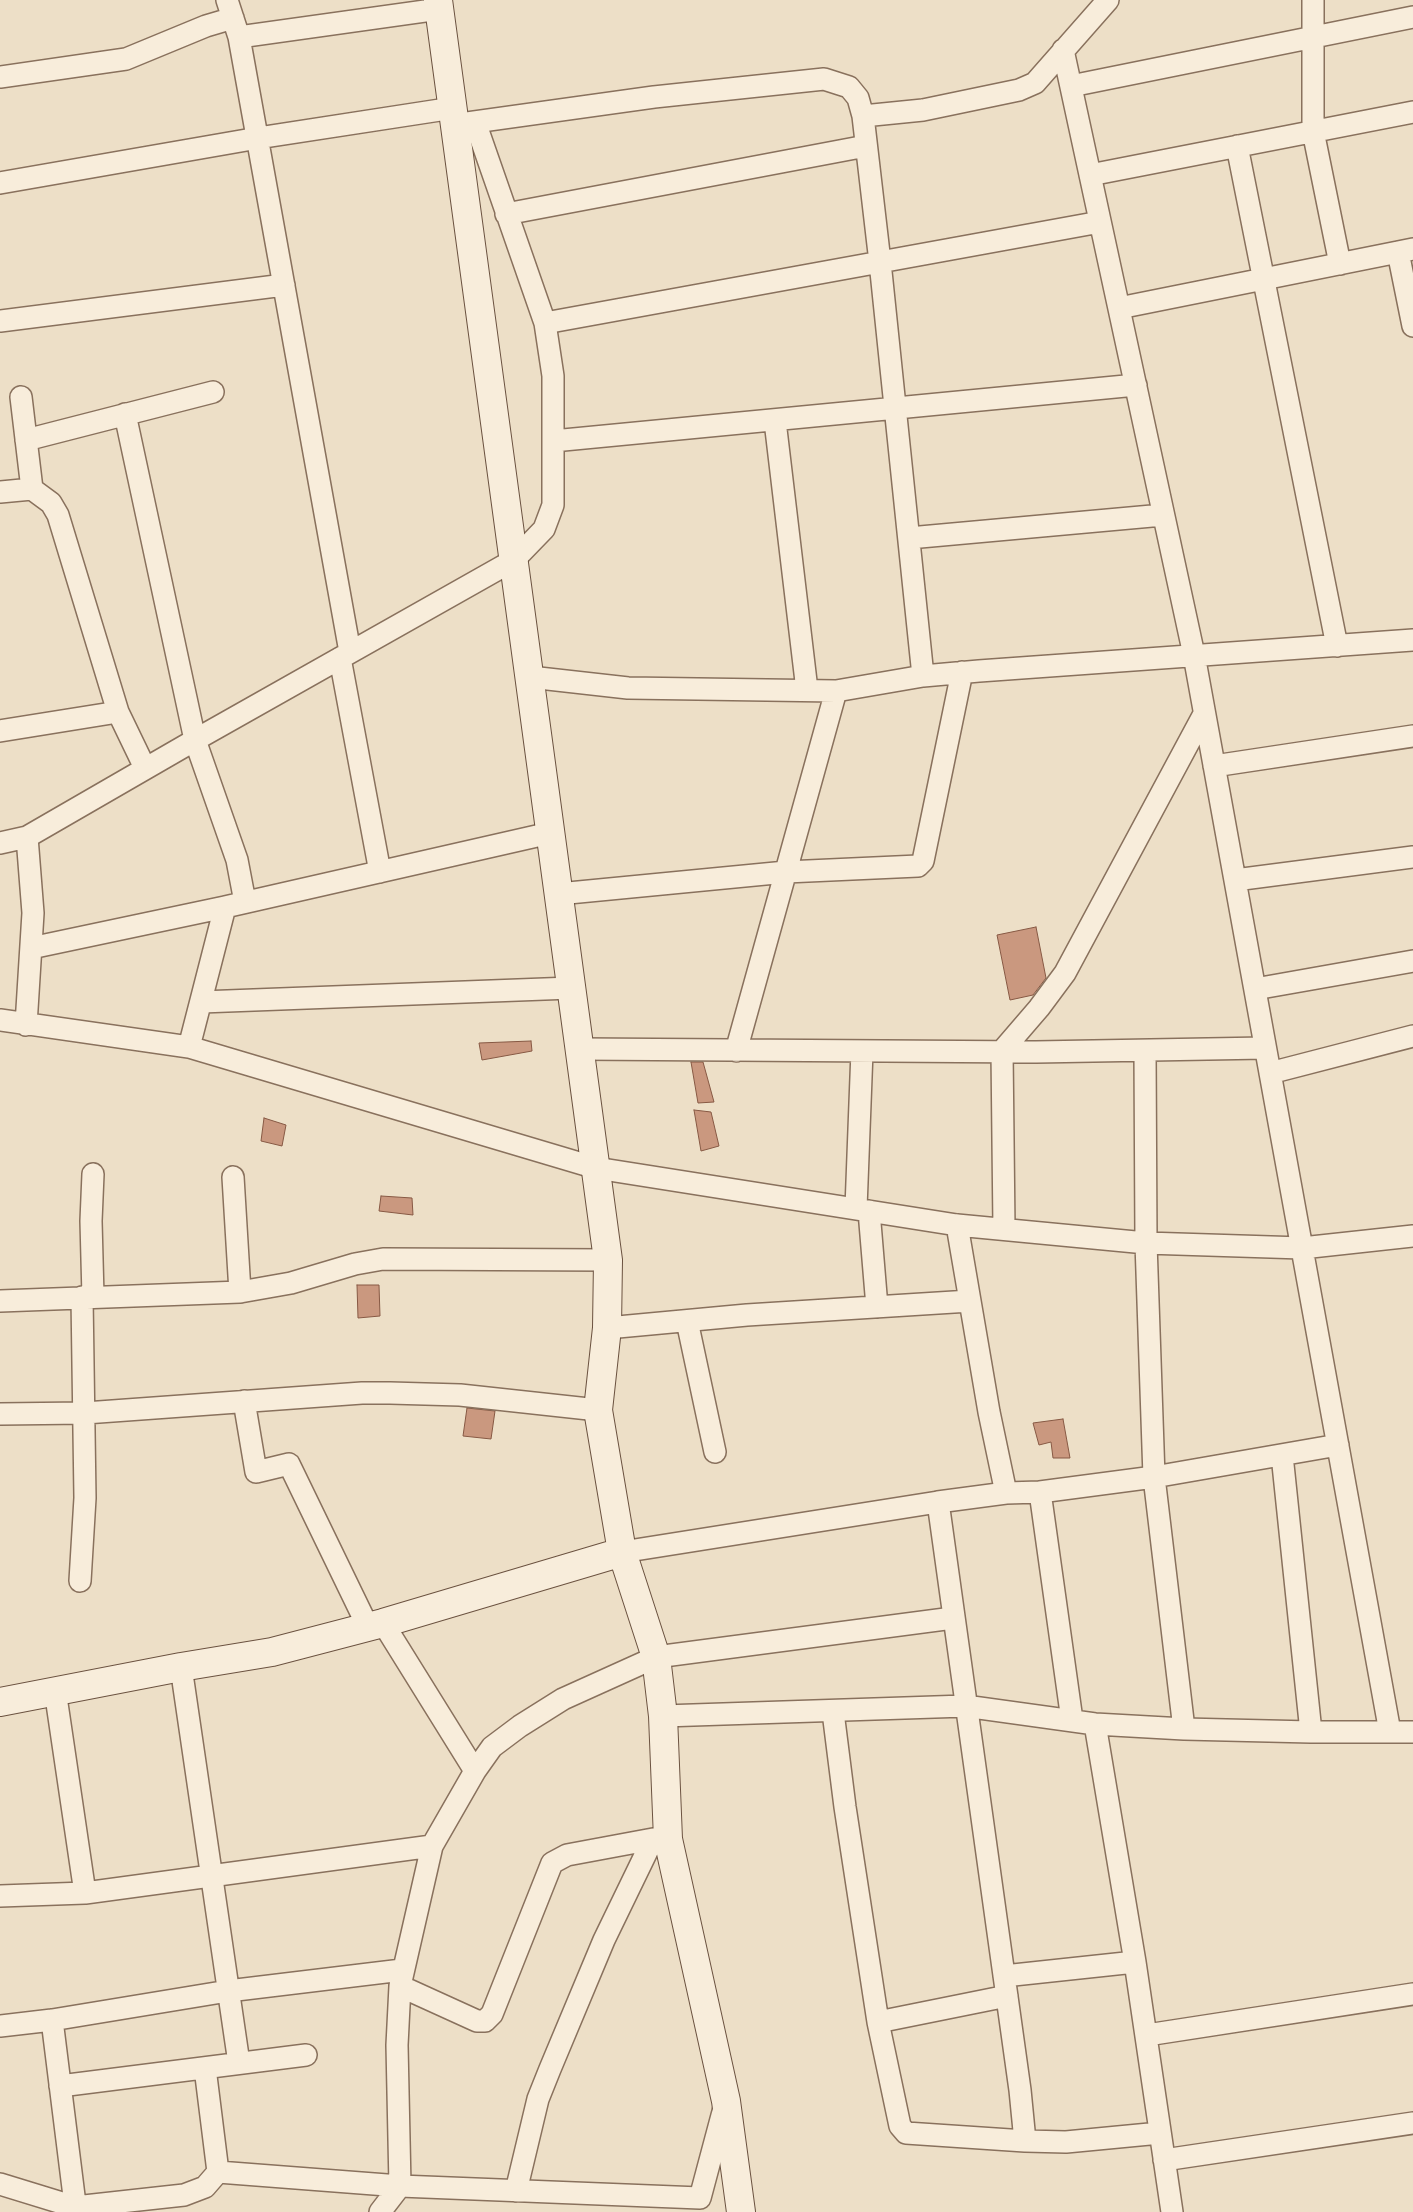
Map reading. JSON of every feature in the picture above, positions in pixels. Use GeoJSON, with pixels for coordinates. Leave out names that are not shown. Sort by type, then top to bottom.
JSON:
{"type":"FeatureCollection","features":[{"type":"Feature","properties":{"kind":"street"},"geometry":{"type":"LineString","coordinates":[[863,116],[923,110],[1019,90],[1035,83],[1108,0]]}},
{"type":"Feature","properties":{"kind":"street"},"geometry":{"type":"LineString","coordinates":[[1313,0],[1313,131],[1340,264]]}},
{"type":"Feature","properties":{"kind":"street"},"geometry":{"type":"LineString","coordinates":[[0,77],[126,60],[206,26],[233,18],[439,4],[461,118],[514,560],[608,1260],[606,1328],[598,1410],[622,1552],[656,1657],[663,1716],[661,1839],[726,2101],[741,2212]]}},
{"type":"Feature","properties":{"kind":"street"},"geometry":{"type":"LineString","coordinates":[[1071,86],[1413,17]]}},
{"type":"Feature","properties":{"kind":"street"},"geometry":{"type":"LineString","coordinates":[[233,18],[258,138],[284,285],[380,872]]}},
{"type":"Feature","properties":{"kind":"street"},"geometry":{"type":"LineString","coordinates":[[1063,50],[1194,655],[1390,1732]]}},
{"type":"Feature","properties":{"kind":"street"},"geometry":{"type":"LineString","coordinates":[[0,183],[258,138],[824,79],[849,87],[858,98],[863,116],[896,409],[923,676]]}},
{"type":"Feature","properties":{"kind":"street"},"geometry":{"type":"LineString","coordinates":[[1090,175],[1413,112]]}},
{"type":"Feature","properties":{"kind":"street"},"geometry":{"type":"LineString","coordinates":[[0,844],[27,838],[145,768],[514,560],[544,529],[553,504],[553,376],[545,323],[506,214],[461,118]]}},
{"type":"Feature","properties":{"kind":"street"},"geometry":{"type":"LineString","coordinates":[[506,214],[866,146]]}},
{"type":"Feature","properties":{"kind":"street"},"geometry":{"type":"LineString","coordinates":[[1237,146],[1337,646]]}},
{"type":"Feature","properties":{"kind":"street"},"geometry":{"type":"LineString","coordinates":[[545,323],[1100,222]]}},
{"type":"Feature","properties":{"kind":"street"},"geometry":{"type":"LineString","coordinates":[[1119,308],[1406,251],[1413,326]]}},
{"type":"Feature","properties":{"kind":"street"},"geometry":{"type":"LineString","coordinates":[[0,321],[284,285]]}},
{"type":"Feature","properties":{"kind":"street"},"geometry":{"type":"LineString","coordinates":[[553,441],[1136,385]]}},
{"type":"Feature","properties":{"kind":"street"},"geometry":{"type":"LineString","coordinates":[[26,440],[213,392]]}},
{"type":"Feature","properties":{"kind":"street"},"geometry":{"type":"LineString","coordinates":[[21,397],[32,489]]}},
{"type":"Feature","properties":{"kind":"street"},"geometry":{"type":"LineString","coordinates":[[125,414],[195,740],[233,845],[235,904],[201,1002],[190,1047]]}},
{"type":"Feature","properties":{"kind":"street"},"geometry":{"type":"LineString","coordinates":[[775,421],[807,690]]}},
{"type":"Feature","properties":{"kind":"street"},"geometry":{"type":"LineString","coordinates":[[0,492],[32,489],[51,504],[58,515],[118,712],[145,768]]}},
{"type":"Feature","properties":{"kind":"street"},"geometry":{"type":"LineString","coordinates":[[909,538],[1163,515]]}},
{"type":"Feature","properties":{"kind":"street"},"geometry":{"type":"LineString","coordinates":[[530,677],[628,688],[836,690],[923,676],[962,672],[1413,640]]}},
{"type":"Feature","properties":{"kind":"street"},"geometry":{"type":"LineString","coordinates":[[558,894],[786,872],[918,866],[923,861],[962,672]]}},
{"type":"Feature","properties":{"kind":"street"},"geometry":{"type":"LineString","coordinates":[[736,1051],[836,690]]}},
{"type":"Feature","properties":{"kind":"street"},"geometry":{"type":"LineString","coordinates":[[0,731],[118,712]]}},
{"type":"Feature","properties":{"kind":"street"},"geometry":{"type":"LineString","coordinates":[[1004,1229],[1002,1051],[1039,1008],[1065,973],[1204,714]]}},
{"type":"Feature","properties":{"kind":"street"},"geometry":{"type":"LineString","coordinates":[[1214,766],[1413,736]]}},
{"type":"Feature","properties":{"kind":"street"},"geometry":{"type":"LineString","coordinates":[[31,948],[380,872],[550,832]]}},
{"type":"Feature","properties":{"kind":"street"},"geometry":{"type":"LineString","coordinates":[[26,1025],[33,912],[27,838]]}},
{"type":"Feature","properties":{"kind":"street"},"geometry":{"type":"LineString","coordinates":[[1235,880],[1413,857]]}},
{"type":"Feature","properties":{"kind":"street"},"geometry":{"type":"LineString","coordinates":[[1255,989],[1413,962]]}},
{"type":"Feature","properties":{"kind":"street"},"geometry":{"type":"LineString","coordinates":[[201,1002],[571,988]]}},
{"type":"Feature","properties":{"kind":"street"},"geometry":{"type":"LineString","coordinates":[[0,1020],[190,1047],[596,1168],[957,1225],[1146,1243],[1302,1248],[1413,1236]]}},
{"type":"Feature","properties":{"kind":"street"},"geometry":{"type":"LineString","coordinates":[[1270,1073],[1413,1036]]}},
{"type":"Feature","properties":{"kind":"street"},"geometry":{"type":"LineString","coordinates":[[579,1049],[1145,1051],[1265,1048]]}},
{"type":"Feature","properties":{"kind":"street"},"geometry":{"type":"LineString","coordinates":[[862,1051],[862,1210],[877,1307]]}},
{"type":"Feature","properties":{"kind":"street"},"geometry":{"type":"LineString","coordinates":[[1145,1051],[1146,1243],[1154,1477],[1184,1729]]}},
{"type":"Feature","properties":{"kind":"street"},"geometry":{"type":"LineString","coordinates":[[80,1581],[85,1498],[85,1413],[93,1174]]}},
{"type":"Feature","properties":{"kind":"street"},"geometry":{"type":"LineString","coordinates":[[233,1177],[240,1292]]}},
{"type":"Feature","properties":{"kind":"street"},"geometry":{"type":"LineString","coordinates":[[957,1225],[988,1412],[1006,1493]]}},
{"type":"Feature","properties":{"kind":"street"},"geometry":{"type":"LineString","coordinates":[[0,1301],[240,1292],[291,1283],[355,1264],[383,1259],[608,1260]]}},
{"type":"Feature","properties":{"kind":"street"},"geometry":{"type":"LineString","coordinates":[[606,1328],[747,1315],[970,1302]]}},
{"type":"Feature","properties":{"kind":"street"},"geometry":{"type":"LineString","coordinates":[[687,1321],[716,1452]]}},
{"type":"Feature","properties":{"kind":"street"},"geometry":{"type":"LineString","coordinates":[[0,1414],[85,1413],[244,1401],[390,1393],[460,1395],[598,1410]]}},
{"type":"Feature","properties":{"kind":"street"},"geometry":{"type":"LineString","coordinates":[[244,1401],[256,1472],[288,1464],[375,1625],[475,1771]]}},
{"type":"Feature","properties":{"kind":"street"},"geometry":{"type":"LineString","coordinates":[[0,1702],[55,1690],[272,1652],[375,1625],[622,1552],[938,1502],[1006,1493],[1040,1492],[1154,1477],[1338,1445]]}},
{"type":"Feature","properties":{"kind":"street"},"geometry":{"type":"LineString","coordinates":[[1282,1455],[1311,1732]]}},
{"type":"Feature","properties":{"kind":"street"},"geometry":{"type":"LineString","coordinates":[[1040,1492],[1072,1720]]}},
{"type":"Feature","properties":{"kind":"street"},"geometry":{"type":"LineString","coordinates":[[938,1502],[1025,2141]]}},
{"type":"Feature","properties":{"kind":"street"},"geometry":{"type":"LineString","coordinates":[[380,2212],[400,2186],[397,2045],[401,1978],[432,1846],[475,1771],[492,1747],[520,1726],[563,1699],[656,1657],[953,1618]]}},
{"type":"Feature","properties":{"kind":"street"},"geometry":{"type":"LineString","coordinates":[[181,1667],[239,2063]]}},
{"type":"Feature","properties":{"kind":"street"},"geometry":{"type":"LineString","coordinates":[[55,1690],[85,1893]]}},
{"type":"Feature","properties":{"kind":"street"},"geometry":{"type":"LineString","coordinates":[[663,1716],[833,1712],[965,1706],[1095,1724],[1184,1729],[1413,1732]]}},
{"type":"Feature","properties":{"kind":"street"},"geometry":{"type":"LineString","coordinates":[[833,1712],[845,1807],[878,2022],[900,2126],[906,2133],[1025,2141],[1066,2142],[1160,2133]]}},
{"type":"Feature","properties":{"kind":"street"},"geometry":{"type":"LineString","coordinates":[[1095,1724],[1135,1962],[1172,2212]]}},
{"type":"Feature","properties":{"kind":"street"},"geometry":{"type":"LineString","coordinates":[[0,2026],[52,2020],[228,1991],[401,1978],[476,2021],[485,2021],[492,2014],[552,1863],[567,1855],[661,1839]]}},
{"type":"Feature","properties":{"kind":"street"},"geometry":{"type":"LineString","coordinates":[[516,2191],[538,2099],[550,2069],[604,1940],[661,1839]]}},
{"type":"Feature","properties":{"kind":"street"},"geometry":{"type":"LineString","coordinates":[[0,1896],[85,1893],[432,1846]]}},
{"type":"Feature","properties":{"kind":"street"},"geometry":{"type":"LineString","coordinates":[[878,2022],[1005,1986],[1135,1962]]}},
{"type":"Feature","properties":{"kind":"street"},"geometry":{"type":"LineString","coordinates":[[1146,2035],[1413,1994]]}},
{"type":"Feature","properties":{"kind":"street"},"geometry":{"type":"LineString","coordinates":[[52,2020],[75,2209]]}},
{"type":"Feature","properties":{"kind":"street"},"geometry":{"type":"LineString","coordinates":[[60,2086],[306,2055]]}},
{"type":"Feature","properties":{"kind":"street"},"geometry":{"type":"LineString","coordinates":[[205,2068],[218,2172]]}},
{"type":"Feature","properties":{"kind":"street"},"geometry":{"type":"LineString","coordinates":[[218,2172],[400,2186],[516,2191],[699,2205],[726,2101]]}},
{"type":"Feature","properties":{"kind":"street"},"geometry":{"type":"LineString","coordinates":[[1164,2160],[1413,2124]]}},
{"type":"Feature","properties":{"kind":"street"},"geometry":{"type":"LineString","coordinates":[[0,2184],[75,2209],[184,2195],[205,2186],[218,2172]]}},
{"type":"Feature","properties":{"kind":"building"},"geometry":{"type":"Polygon","coordinates":[[[1036,927],[1046,978],[1033,995],[1010,1000],[997,935],[1036,927]]]}},
{"type":"Feature","properties":{"kind":"building"},"geometry":{"type":"Polygon","coordinates":[[[531,1041],[532,1051],[482,1060],[479,1043],[531,1041]]]}},
{"type":"Feature","properties":{"kind":"building"},"geometry":{"type":"Polygon","coordinates":[[[691,1062],[703,1062],[714,1102],[698,1103],[691,1062]]]}},
{"type":"Feature","properties":{"kind":"building"},"geometry":{"type":"Polygon","coordinates":[[[694,1110],[711,1112],[719,1146],[701,1151],[694,1110]]]}},
{"type":"Feature","properties":{"kind":"building"},"geometry":{"type":"Polygon","coordinates":[[[264,1118],[286,1125],[282,1146],[261,1141],[264,1118]]]}},
{"type":"Feature","properties":{"kind":"building"},"geometry":{"type":"Polygon","coordinates":[[[381,1196],[412,1198],[413,1215],[379,1211],[381,1196]]]}},
{"type":"Feature","properties":{"kind":"building"},"geometry":{"type":"Polygon","coordinates":[[[357,1285],[379,1285],[380,1316],[358,1318],[357,1285]]]}},
{"type":"Feature","properties":{"kind":"building"},"geometry":{"type":"Polygon","coordinates":[[[467,1408],[495,1411],[491,1439],[463,1436],[467,1408]]]}},
{"type":"Feature","properties":{"kind":"building"},"geometry":{"type":"Polygon","coordinates":[[[1063,1419],[1070,1458],[1053,1458],[1051,1442],[1039,1445],[1033,1423],[1063,1419]]]}}]}
